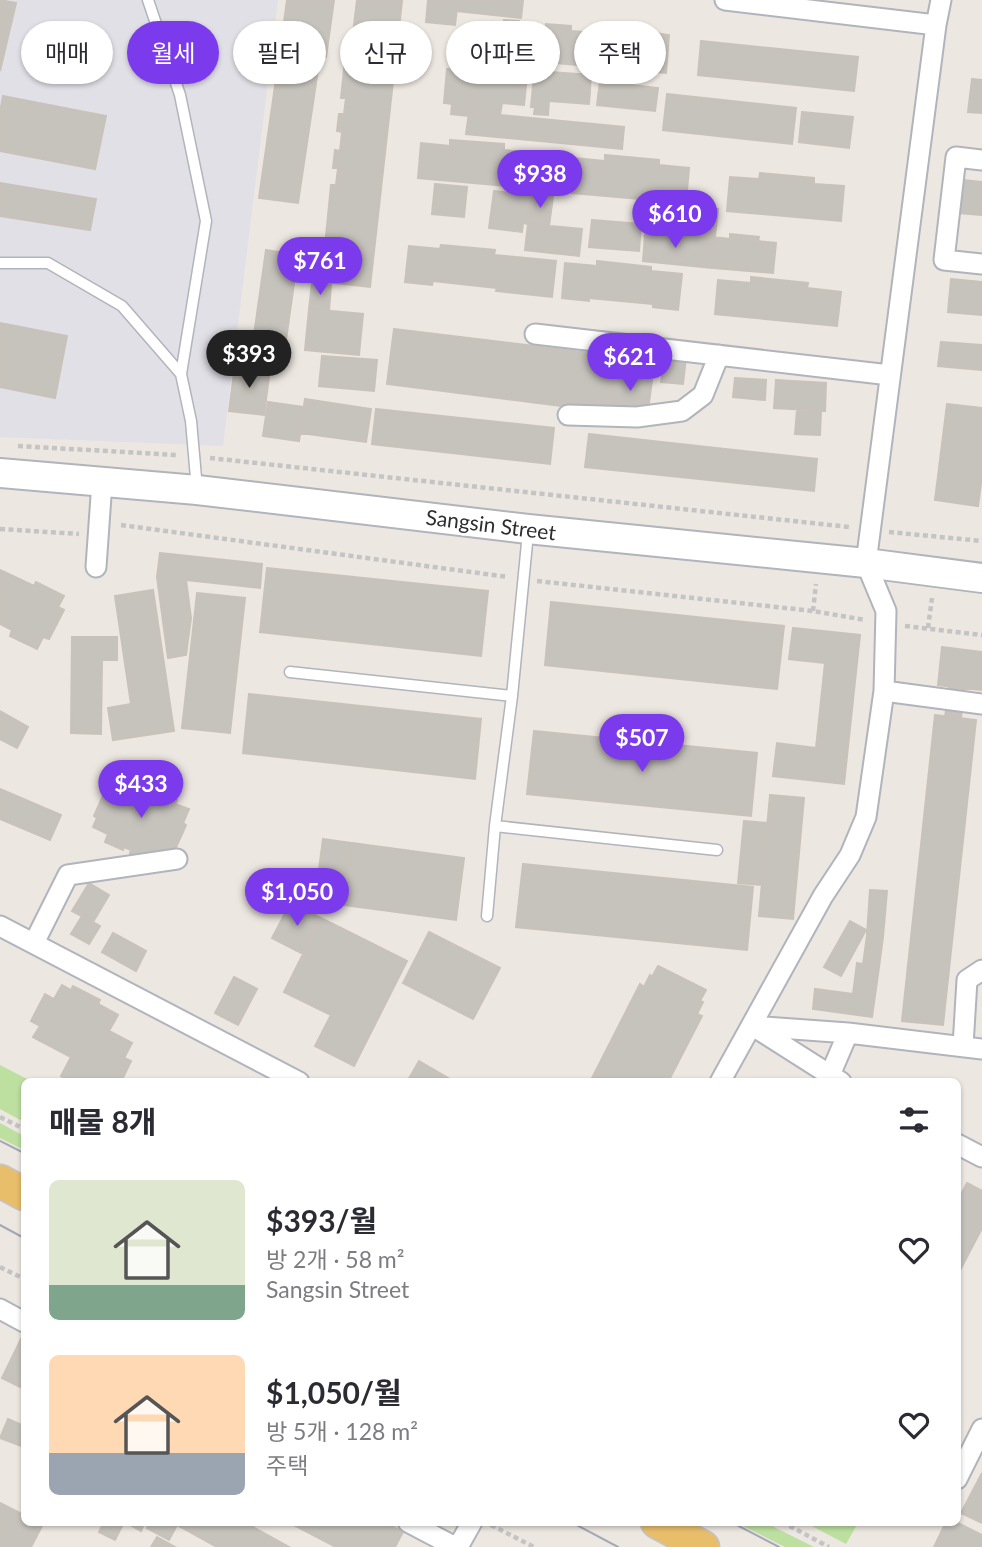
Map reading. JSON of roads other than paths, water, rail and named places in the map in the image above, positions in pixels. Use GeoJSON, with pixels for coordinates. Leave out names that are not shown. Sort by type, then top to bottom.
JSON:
{"type":"FeatureCollection","features":[{"type":"Feature","properties":{"kind":"main road","name":"Sangsin Street"},"geometry":{"type":"LineString","coordinates":[[0,473],[197,489],[528,529],[866,563],[982,578]]}},
{"type":"Feature","properties":{"kind":"main road"},"geometry":{"type":"LineString","coordinates":[[0,1181],[21,1192]]}},
{"type":"Feature","properties":{"kind":"main road"},"geometry":{"type":"LineString","coordinates":[[664,1526],[703,1547]]}},
{"type":"Feature","properties":{"kind":"street"},"geometry":{"type":"LineString","coordinates":[[725,0],[936,25]]}},
{"type":"Feature","properties":{"kind":"street"},"geometry":{"type":"LineString","coordinates":[[722,1078],[823,896],[850,855],[866,817],[884,691],[886,611],[866,563],[941,0]]}},
{"type":"Feature","properties":{"kind":"street"},"geometry":{"type":"LineString","coordinates":[[982,160],[956,157],[944,260],[982,264]]}},
{"type":"Feature","properties":{"kind":"street"},"geometry":{"type":"LineString","coordinates":[[535,334],[890,375]]}},
{"type":"Feature","properties":{"kind":"street"},"geometry":{"type":"LineString","coordinates":[[568,415],[637,417],[682,411],[703,395],[719,355]]}},
{"type":"Feature","properties":{"kind":"street"},"geometry":{"type":"LineString","coordinates":[[96,568],[102,482]]}},
{"type":"Feature","properties":{"kind":"street"},"geometry":{"type":"LineString","coordinates":[[884,691],[982,704]]}},
{"type":"Feature","properties":{"kind":"street"},"geometry":{"type":"LineString","coordinates":[[34,943],[68,875],[177,859]]}},
{"type":"Feature","properties":{"kind":"street"},"geometry":{"type":"LineString","coordinates":[[0,926],[291,1078]]}},
{"type":"Feature","properties":{"kind":"street"},"geometry":{"type":"LineString","coordinates":[[752,1026],[848,1033],[973,1048],[967,980],[982,970]]}},
{"type":"Feature","properties":{"kind":"street"},"geometry":{"type":"LineString","coordinates":[[752,1026],[829,1078]]}},
{"type":"Feature","properties":{"kind":"street"},"geometry":{"type":"LineString","coordinates":[[833,1078],[848,1033]]}},
{"type":"Feature","properties":{"kind":"street"},"geometry":{"type":"LineString","coordinates":[[961,1146],[982,1157]]}},
{"type":"Feature","properties":{"kind":"street"},"geometry":{"type":"LineString","coordinates":[[0,1310],[21,1320]]}},
{"type":"Feature","properties":{"kind":"street"},"geometry":{"type":"LineString","coordinates":[[961,1471],[982,1429]]}},
{"type":"Feature","properties":{"kind":"street"},"geometry":{"type":"LineString","coordinates":[[416,1526],[457,1547],[470,1526]]}},
{"type":"Feature","properties":{"kind":"lane"},"geometry":{"type":"LineString","coordinates":[[148,0],[180,95],[206,221],[181,374],[191,421],[197,489]]}},
{"type":"Feature","properties":{"kind":"lane"},"geometry":{"type":"LineString","coordinates":[[0,263],[48,263],[122,306],[181,374]]}},
{"type":"Feature","properties":{"kind":"lane"},"geometry":{"type":"LineString","coordinates":[[487,916],[528,529]]}},
{"type":"Feature","properties":{"kind":"lane"},"geometry":{"type":"LineString","coordinates":[[290,672],[512,696]]}},
{"type":"Feature","properties":{"kind":"lane"},"geometry":{"type":"LineString","coordinates":[[495,826],[717,850]]}},
{"type":"Feature","properties":{"kind":"tram line"},"geometry":{"type":"LineString","coordinates":[[0,1141],[21,1152]]}},
{"type":"Feature","properties":{"kind":"tram line"},"geometry":{"type":"LineString","coordinates":[[0,1225],[21,1236]]}},
{"type":"Feature","properties":{"kind":"tram line"},"geometry":{"type":"LineString","coordinates":[[579,1526],[618,1547]]}},
{"type":"Feature","properties":{"kind":"tram line"},"geometry":{"type":"LineString","coordinates":[[739,1526],[779,1547]]}}]}
